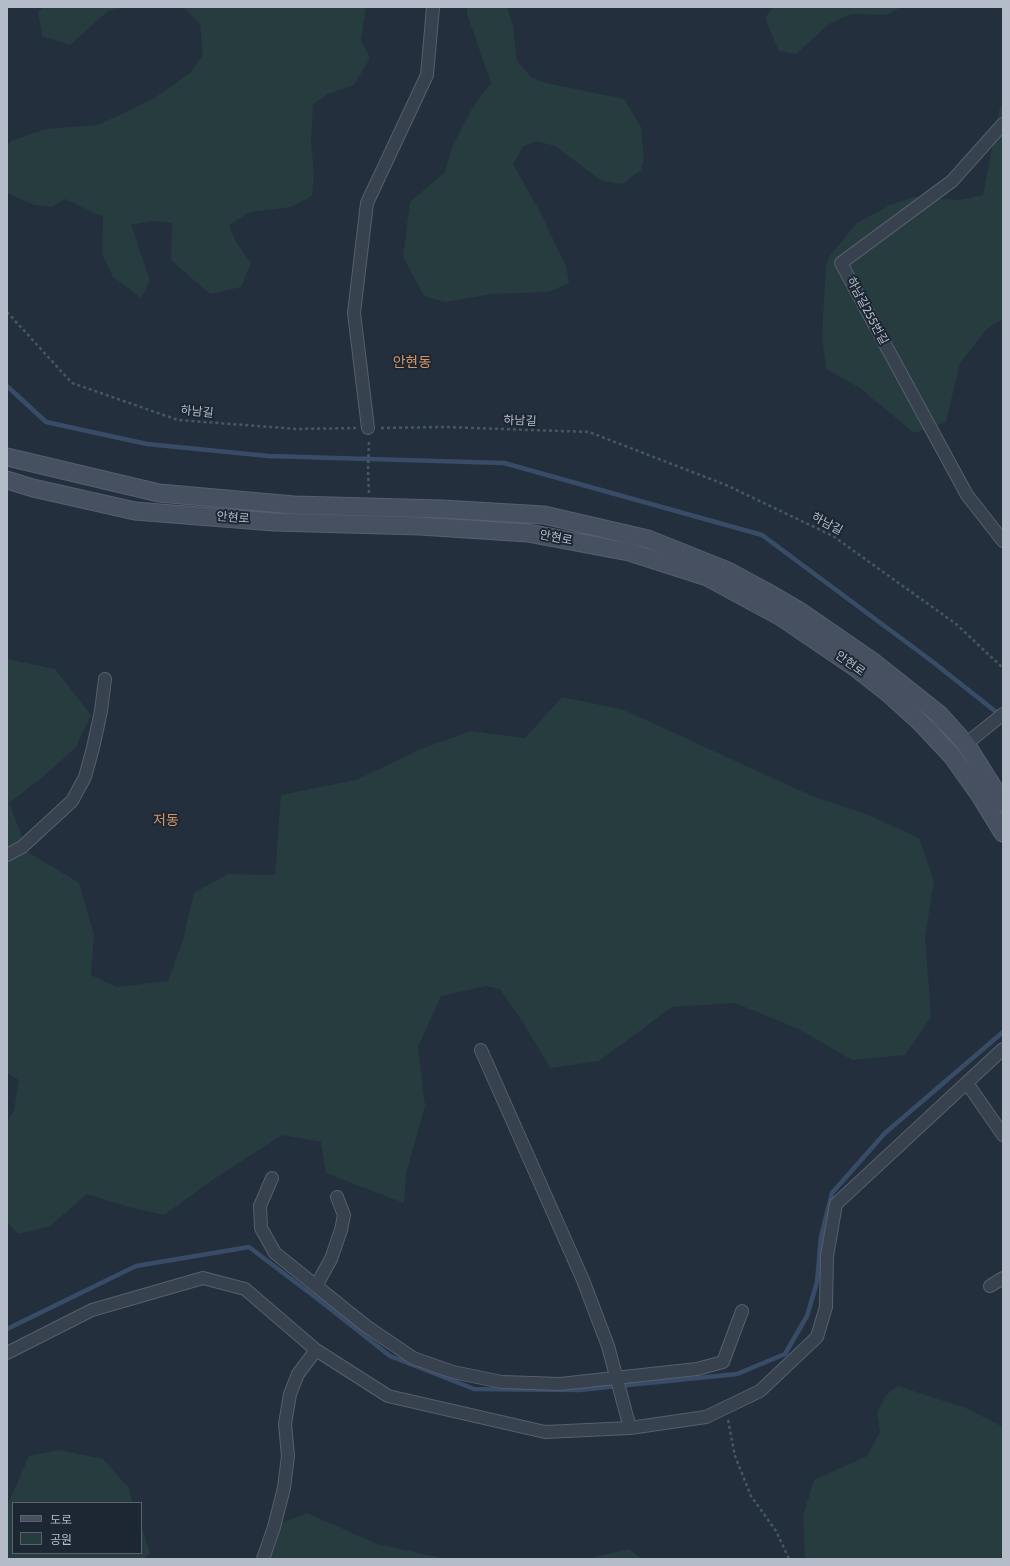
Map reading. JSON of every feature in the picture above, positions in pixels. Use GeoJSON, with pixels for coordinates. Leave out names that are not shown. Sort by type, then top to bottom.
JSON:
{"type":"FeatureCollection","features":[{"type":"Feature","properties":{"kind":"street"},"geometry":{"type":"LineString","coordinates":[[369,430],[354,313],[366,203],[427,74],[432,7]]}},
{"type":"Feature","properties":{"kind":"street","name":"하남길255번길"},"geometry":{"type":"LineString","coordinates":[[1003,124],[952,181],[841,263],[967,495],[1003,541]]}},
{"type":"Feature","properties":{"kind":"street","name":"안현로"},"geometry":{"type":"LineString","coordinates":[[7,457],[159,493],[294,505],[442,508],[544,515],[648,539],[713,565],[765,591],[801,612],[872,661],[940,715],[966,744],[1003,803]]}},
{"type":"Feature","properties":{"kind":"street","name":"안현로"},"geometry":{"type":"LineString","coordinates":[[7,480],[34,488],[135,511],[274,522],[420,526],[528,533],[629,552],[708,577],[780,617],[856,668],[888,693],[920,722],[952,756],[979,794],[1003,833]]}},
{"type":"Feature","properties":{"kind":"street"},"geometry":{"type":"LineString","coordinates":[[7,855],[22,847],[72,801],[87,770],[101,711],[105,679]]}},
{"type":"Feature","properties":{"kind":"street"},"geometry":{"type":"LineString","coordinates":[[952,756],[1003,714]]}},
{"type":"Feature","properties":{"kind":"street"},"geometry":{"type":"LineString","coordinates":[[7,1353],[92,1310],[203,1278],[245,1289],[316,1350],[388,1396],[545,1432],[630,1428],[706,1417],[760,1391],[817,1338],[826,1307],[827,1256],[836,1204],[1003,1049]]}},
{"type":"Feature","properties":{"kind":"street"},"geometry":{"type":"LineString","coordinates":[[481,1050],[583,1280],[619,1384],[630,1428]]}},
{"type":"Feature","properties":{"kind":"street"},"geometry":{"type":"LineString","coordinates":[[967,1083],[1003,1135]]}},
{"type":"Feature","properties":{"kind":"street"},"geometry":{"type":"LineString","coordinates":[[272,1178],[260,1206],[261,1228],[276,1253],[366,1326],[413,1358],[453,1372],[502,1382],[619,1384],[697,1368],[724,1362],[742,1311]]}},
{"type":"Feature","properties":{"kind":"street"},"geometry":{"type":"LineString","coordinates":[[316,1286],[331,1259],[341,1230],[344,1215],[337,1197]]}},
{"type":"Feature","properties":{"kind":"street"},"geometry":{"type":"LineString","coordinates":[[990,1286],[1003,1278]]}},
{"type":"Feature","properties":{"kind":"street"},"geometry":{"type":"LineString","coordinates":[[263,1559],[274,1527],[284,1488],[288,1456],[285,1424],[290,1394],[298,1374],[316,1350]]}},
{"type":"Feature","properties":{"kind":"path","name":"하남길"},"geometry":{"type":"LineString","coordinates":[[7,312],[72,383],[178,420],[297,429],[369,430],[445,427],[589,432],[726,485],[834,536],[956,624],[1003,668]]}},
{"type":"Feature","properties":{"kind":"path"},"geometry":{"type":"LineString","coordinates":[[369,430],[368,471],[370,507]]}},
{"type":"Feature","properties":{"kind":"path"},"geometry":{"type":"LineString","coordinates":[[725,1408],[735,1456],[751,1496],[776,1531],[789,1559]]}},
{"type":"Feature","properties":{"kind":"green space"},"geometry":{"type":"Polygon","coordinates":[[[44,7],[129,7],[108,11],[70,45],[42,36],[38,12],[44,7]]]}},
{"type":"Feature","properties":{"kind":"green space"},"geometry":{"type":"Polygon","coordinates":[[[183,7],[366,7],[361,40],[370,58],[354,85],[328,94],[313,104],[311,142],[314,172],[312,196],[291,207],[250,212],[229,225],[236,242],[251,263],[241,287],[210,294],[171,260],[172,223],[152,221],[131,225],[150,280],[141,298],[113,277],[102,254],[103,217],[65,199],[52,207],[34,205],[7,193],[7,146],[11,141],[46,129],[98,125],[153,99],[190,73],[203,55],[200,24],[183,7]]]}},
{"type":"Feature","properties":{"kind":"green space"},"geometry":{"type":"Polygon","coordinates":[[[467,7],[507,7],[513,25],[517,61],[531,77],[546,83],[624,99],[641,127],[644,158],[641,170],[622,184],[602,181],[555,146],[536,141],[523,147],[513,164],[539,210],[566,266],[569,283],[548,292],[492,294],[445,302],[424,296],[403,257],[410,202],[445,172],[452,147],[473,107],[491,83],[467,14],[467,7]]]}},
{"type":"Feature","properties":{"kind":"green space"},"geometry":{"type":"Polygon","coordinates":[[[773,7],[901,7],[886,15],[851,14],[829,24],[796,54],[779,51],[765,18],[773,7]]]}},
{"type":"Feature","properties":{"kind":"green space"},"geometry":{"type":"Polygon","coordinates":[[[1003,103],[1003,319],[987,329],[960,363],[946,422],[914,433],[860,388],[826,369],[822,336],[826,267],[829,257],[857,223],[890,205],[913,197],[959,200],[983,195],[1000,107],[1003,103]]]}},
{"type":"Feature","properties":{"kind":"green space"},"geometry":{"type":"Polygon","coordinates":[[[7,659],[55,669],[91,715],[76,747],[44,776],[9,803],[28,852],[79,883],[94,934],[91,975],[117,987],[168,981],[182,943],[194,893],[228,874],[275,875],[281,795],[356,780],[421,749],[471,731],[525,738],[562,697],[624,710],[812,796],[866,814],[919,838],[934,881],[925,936],[931,1017],[905,1055],[852,1060],[799,1029],[735,1003],[672,1007],[599,1061],[550,1068],[526,1027],[500,989],[486,986],[441,996],[418,1047],[425,1106],[406,1174],[404,1203],[326,1173],[321,1142],[282,1135],[217,1177],[164,1215],[129,1207],[87,1194],[50,1226],[18,1234],[7,1222],[7,1122],[14,1110],[19,1080],[7,1073],[7,659]]]}},
{"type":"Feature","properties":{"kind":"green space"},"geometry":{"type":"Polygon","coordinates":[[[898,1386],[968,1409],[1003,1427],[1003,1559],[805,1559],[803,1516],[814,1480],[867,1456],[880,1432],[877,1413],[886,1395],[898,1386]]]}},
{"type":"Feature","properties":{"kind":"green space"},"geometry":{"type":"Polygon","coordinates":[[[58,1450],[103,1459],[128,1487],[133,1502],[12,1502],[12,1554],[142,1554],[142,1529],[150,1553],[144,1559],[7,1559],[7,1506],[29,1456],[58,1450]]]}},
{"type":"Feature","properties":{"kind":"green space"},"geometry":{"type":"Polygon","coordinates":[[[307,1513],[377,1544],[446,1559],[270,1559],[276,1525],[307,1513]]]}},
{"type":"Feature","properties":{"kind":"green space"},"geometry":{"type":"Polygon","coordinates":[[[629,1549],[642,1559],[588,1559],[599,1556],[629,1549]]]}},
{"type":"Feature","properties":{"kind":"waterway"},"geometry":{"type":"LineString","coordinates":[[7,386],[46,422],[147,444],[268,456],[504,463],[762,535],[933,662],[1000,715]]}},
{"type":"Feature","properties":{"kind":"waterway"},"geometry":{"type":"LineString","coordinates":[[7,1329],[136,1266],[249,1247],[390,1356],[474,1389],[579,1390],[737,1374],[785,1354],[807,1316],[817,1282],[821,1237],[832,1193],[885,1133],[1003,1032]]}},
{"type":"Feature","properties":{"kind":"district","name":"안현동"},"geometry":{"type":"Point","coordinates":[412,363]}},
{"type":"Feature","properties":{"kind":"district","name":"저동"},"geometry":{"type":"Point","coordinates":[166,821]}}]}
